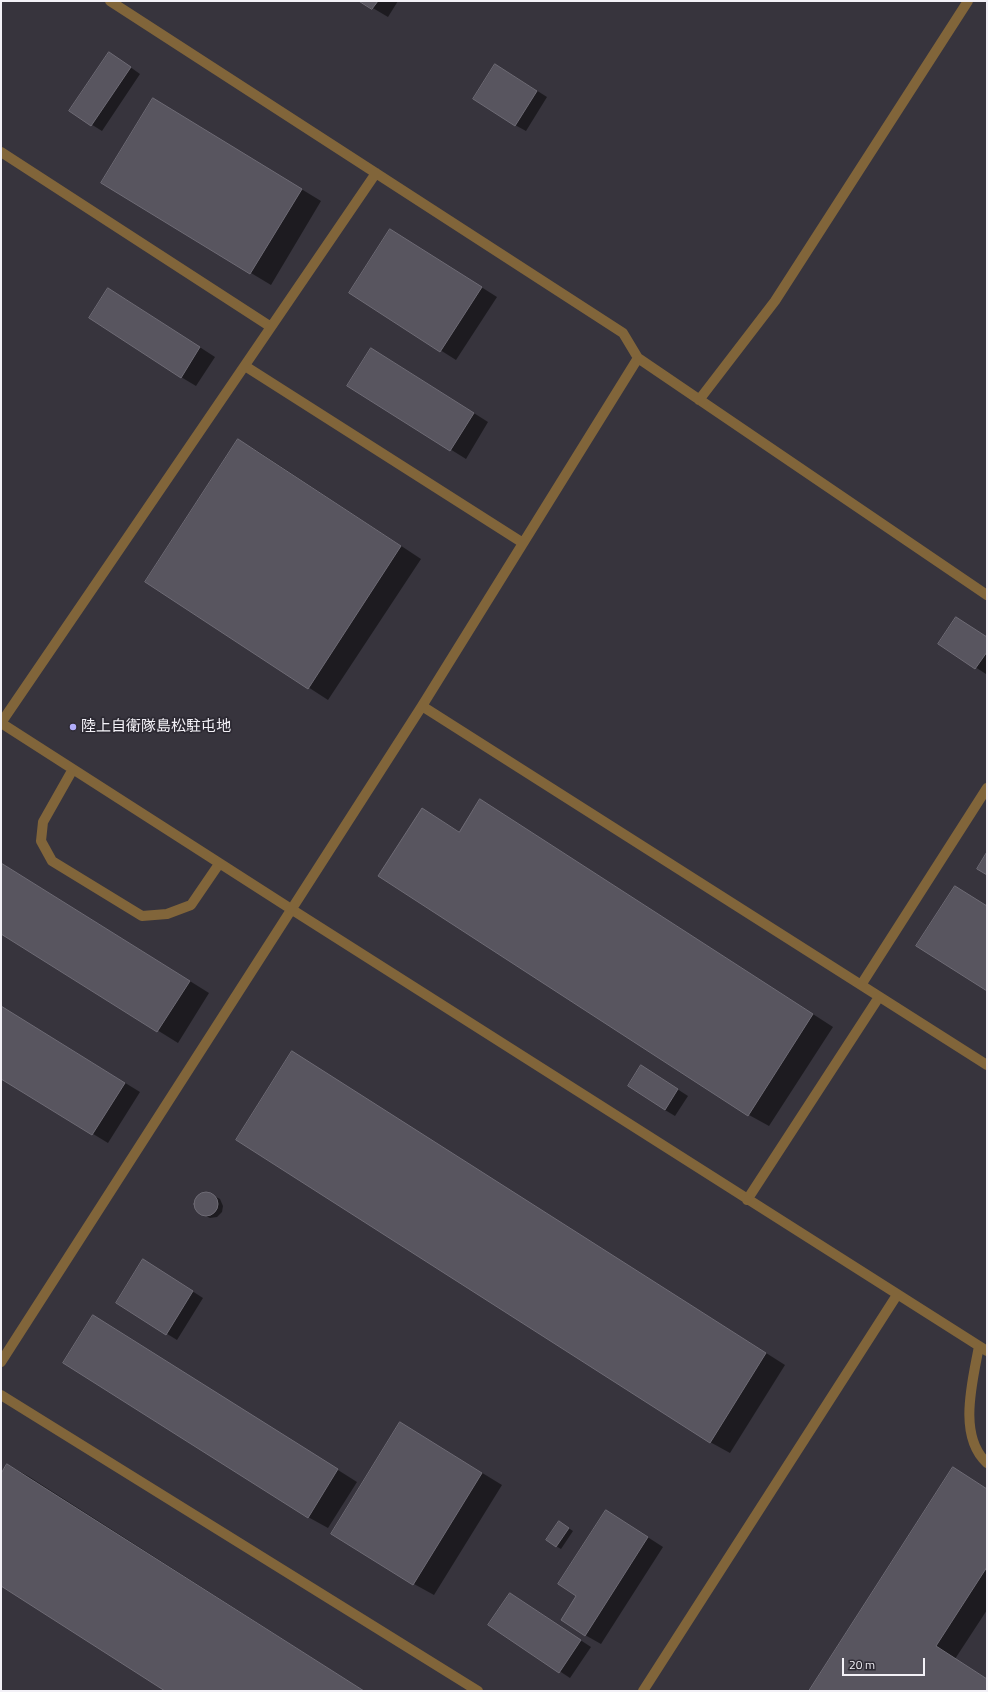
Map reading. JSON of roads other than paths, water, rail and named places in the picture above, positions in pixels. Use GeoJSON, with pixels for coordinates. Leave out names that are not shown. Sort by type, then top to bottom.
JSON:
{"type":"FeatureCollection","features":[{"type":"Feature","properties":{"kind":"lane"},"geometry":{"type":"LineString","coordinates":[[110,1],[623,333],[638,358],[987,595]]}},
{"type":"Feature","properties":{"kind":"lane"},"geometry":{"type":"LineString","coordinates":[[699,400],[775,301],[968,1]]}},
{"type":"Feature","properties":{"kind":"lane"},"geometry":{"type":"LineString","coordinates":[[1,152],[271,327]]}},
{"type":"Feature","properties":{"kind":"lane"},"geometry":{"type":"LineString","coordinates":[[376,173],[1,723],[983,1349],[969,1401],[971,1433],[981,1457],[987,1462]]}},
{"type":"Feature","properties":{"kind":"lane"},"geometry":{"type":"LineString","coordinates":[[1,1362],[422,706],[638,358]]}},
{"type":"Feature","properties":{"kind":"lane"},"geometry":{"type":"LineString","coordinates":[[245,366],[523,543]]}},
{"type":"Feature","properties":{"kind":"lane"},"geometry":{"type":"LineString","coordinates":[[422,706],[987,1066]]}},
{"type":"Feature","properties":{"kind":"lane"},"geometry":{"type":"LineString","coordinates":[[73,769],[43,822],[41,841],[52,861],[142,916],[167,914],[191,905],[220,864]]}},
{"type":"Feature","properties":{"kind":"lane"},"geometry":{"type":"LineString","coordinates":[[861,985],[987,788]]}},
{"type":"Feature","properties":{"kind":"lane"},"geometry":{"type":"LineString","coordinates":[[748,1200],[879,997]]}},
{"type":"Feature","properties":{"kind":"lane"},"geometry":{"type":"LineString","coordinates":[[643,1691],[897,1295]]}},
{"type":"Feature","properties":{"kind":"lane"},"geometry":{"type":"LineString","coordinates":[[1,1395],[478,1691]]}},
{"type":"Feature","properties":{"kind":"place","name":"陸上自衛隊島松駐屯地"},"geometry":{"type":"Point","coordinates":[73,727]}}]}
